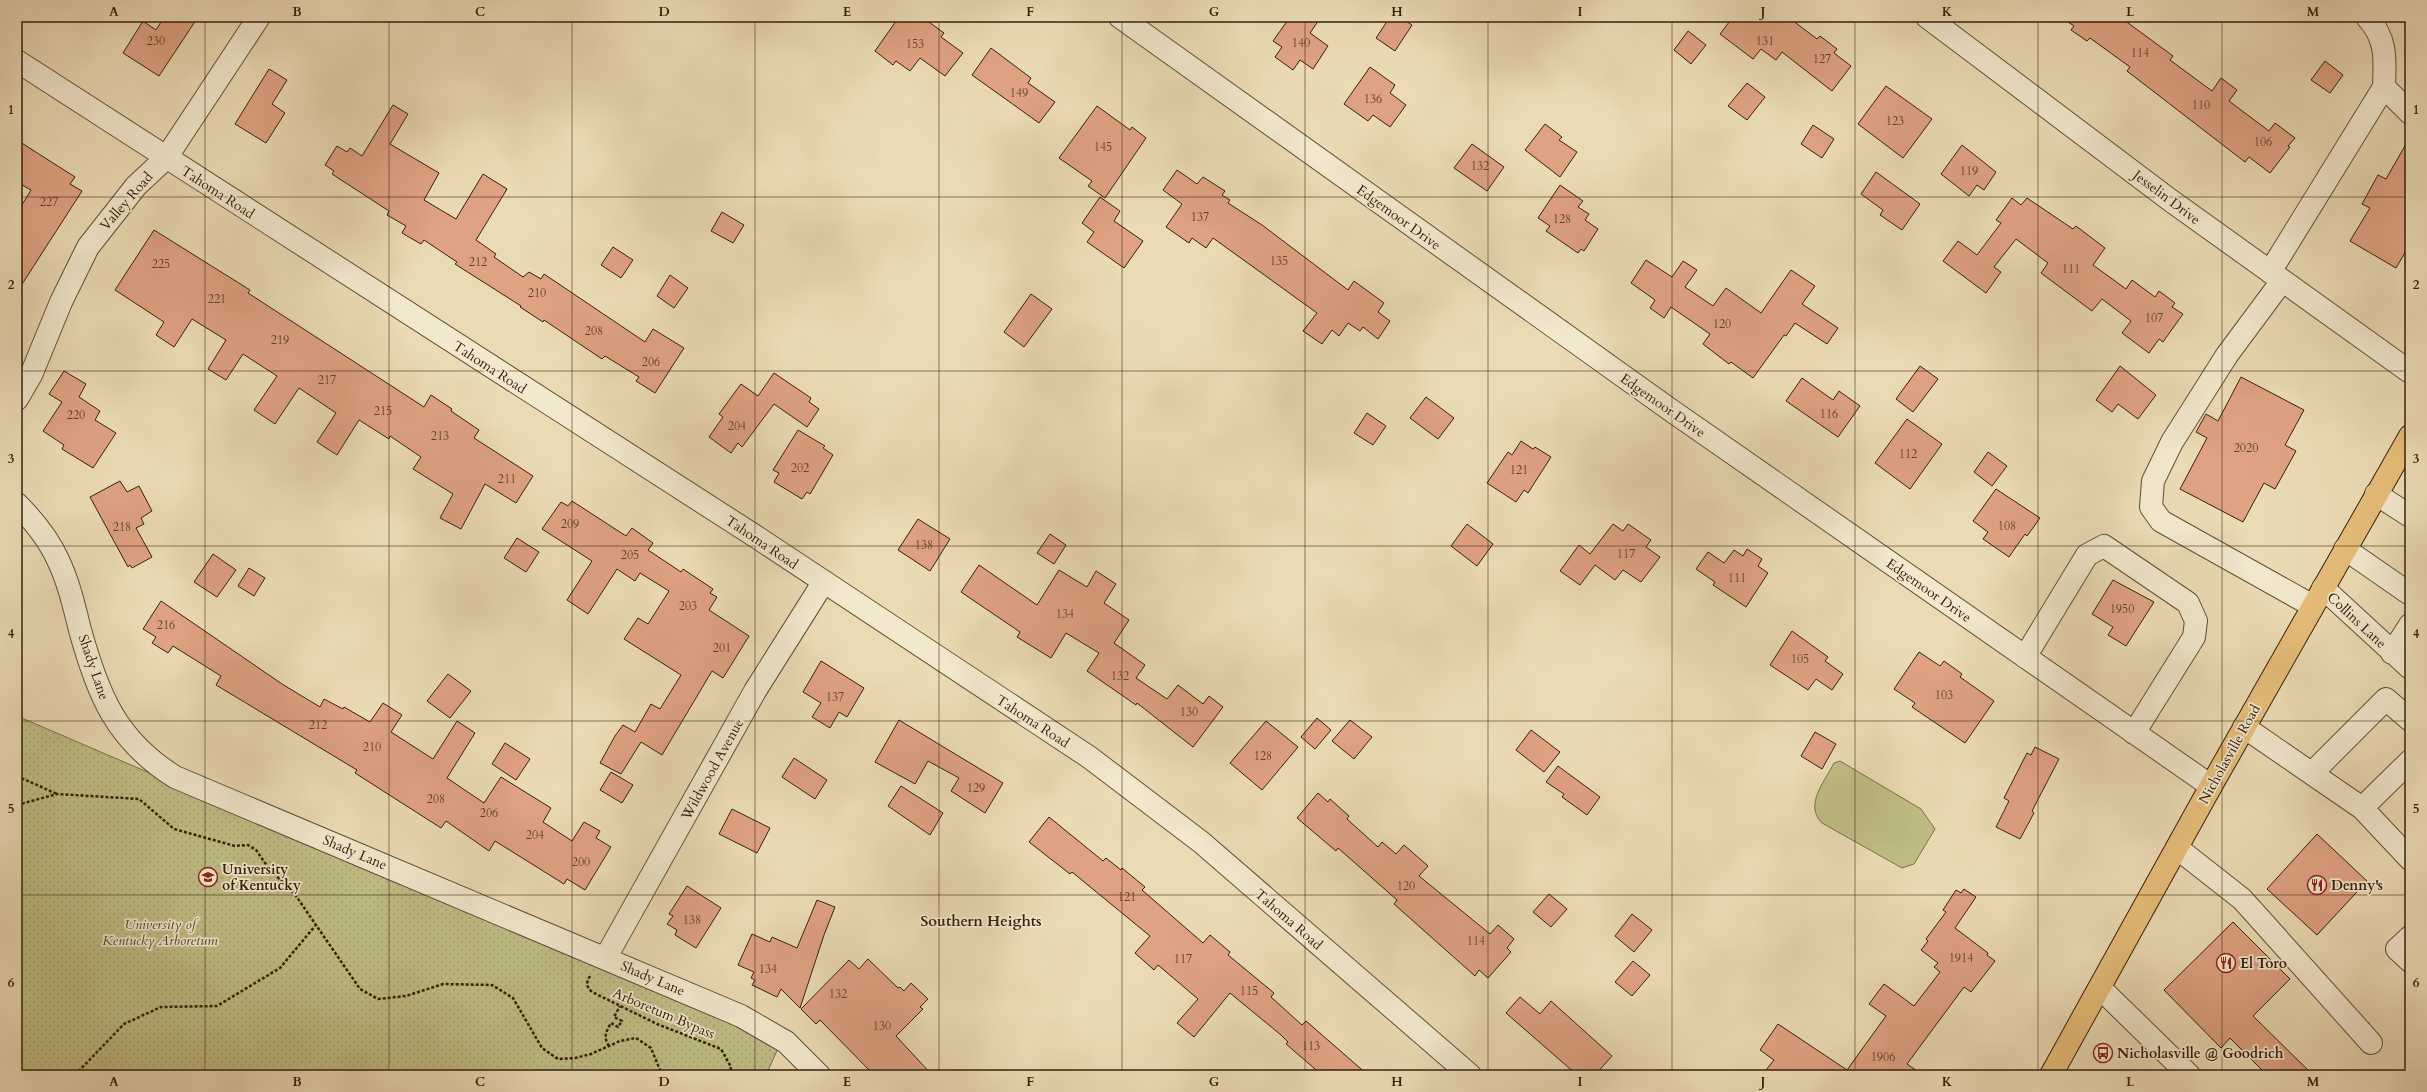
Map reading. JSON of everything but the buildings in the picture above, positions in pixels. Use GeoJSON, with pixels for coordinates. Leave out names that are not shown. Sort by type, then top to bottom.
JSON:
{"type":"FeatureCollection","features":[{"type":"Feature","properties":{"kind":"main road","name":"Nicholasville Road"},"geometry":{"type":"LineString","coordinates":[[2051,1075],[2244,727],[2410,436]]}},
{"type":"Feature","properties":{"kind":"street","name":"Valley Road"},"geometry":{"type":"LineString","coordinates":[[17,399],[31,375],[61,302],[88,247],[136,186],[166,158],[259,17]]}},
{"type":"Feature","properties":{"kind":"street","name":"Edgemoor Drive"},"geometry":{"type":"LineString","coordinates":[[1120,17],[1672,411],[2211,786]]}},
{"type":"Feature","properties":{"kind":"street","name":"Jesselin Drive"},"geometry":{"type":"LineString","coordinates":[[1926,17],[2276,277],[2410,372]]}},
{"type":"Feature","properties":{"kind":"street"},"geometry":{"type":"LineString","coordinates":[[2377,21],[2385,49],[2384,87],[2410,113]]}},
{"type":"Feature","properties":{"kind":"street","name":"Tahoma Road"},"geometry":{"type":"LineString","coordinates":[[17,61],[758,538],[822,583],[1089,757],[1201,842],[1470,1075]]}},
{"type":"Feature","properties":{"kind":"street","name":"Collins Lane"},"geometry":{"type":"LineString","coordinates":[[2384,87],[2276,277],[2172,442],[2152,481],[2151,507],[2161,521],[2318,597],[2392,652],[2410,668]]}},
{"type":"Feature","properties":{"kind":"street"},"geometry":{"type":"LineString","coordinates":[[2376,494],[2410,516]]}},
{"type":"Feature","properties":{"kind":"street","name":"Shady Lane"},"geometry":{"type":"LineString","coordinates":[[17,504],[49,543],[68,582],[88,657],[99,690],[111,713],[126,737],[156,765],[175,776],[606,957],[764,1028],[786,1042],[819,1075]]}},
{"type":"Feature","properties":{"kind":"street"},"geometry":{"type":"LineString","coordinates":[[2025,657],[2087,555],[2104,546],[2188,603],[2196,621],[2194,638],[2134,733]]}},
{"type":"Feature","properties":{"kind":"street"},"geometry":{"type":"LineString","coordinates":[[2345,549],[2410,594]]}},
{"type":"Feature","properties":{"kind":"street","name":"Wildwood Avenue"},"geometry":{"type":"LineString","coordinates":[[606,957],[755,691],[822,583]]}},
{"type":"Feature","properties":{"kind":"street"},"geometry":{"type":"LineString","coordinates":[[2392,652],[2410,625]]}},
{"type":"Feature","properties":{"kind":"street"},"geometry":{"type":"LineString","coordinates":[[2312,773],[2386,699],[2410,720]]}},
{"type":"Feature","properties":{"kind":"street"},"geometry":{"type":"LineString","coordinates":[[2244,727],[2362,808],[2410,858]]}},
{"type":"Feature","properties":{"kind":"street"},"geometry":{"type":"LineString","coordinates":[[2362,808],[2410,761]]}},
{"type":"Feature","properties":{"kind":"street"},"geometry":{"type":"LineString","coordinates":[[2177,848],[2242,899],[2371,1043]]}},
{"type":"Feature","properties":{"kind":"street"},"geometry":{"type":"LineString","coordinates":[[2410,937],[2397,949],[2410,962]]}},
{"type":"Feature","properties":{"kind":"street"},"geometry":{"type":"LineString","coordinates":[[2100,988],[2189,1075]]}},
{"type":"Feature","properties":{"kind":"path"},"geometry":{"type":"LineString","coordinates":[[17,776],[57,794]]}},
{"type":"Feature","properties":{"kind":"path"},"geometry":{"type":"LineString","coordinates":[[17,804],[57,794],[139,799],[174,829],[235,846],[248,846],[256,850],[270,870],[294,893],[315,926],[360,989],[378,999],[406,996],[443,984],[492,985],[513,998],[534,1036],[548,1054],[558,1059],[575,1058],[636,1038],[651,1048],[662,1075]]}},
{"type":"Feature","properties":{"kind":"path"},"geometry":{"type":"LineString","coordinates":[[75,1075],[124,1024],[161,1007],[217,1006],[280,968],[315,926]]}},
{"type":"Feature","properties":{"kind":"path","name":"Arboretum Bypass"},"geometry":{"type":"LineString","coordinates":[[606,957],[593,970],[587,983],[587,988],[592,992],[664,1027],[721,1049],[731,1067],[730,1075]]}},
{"type":"Feature","properties":{"kind":"path"},"geometry":{"type":"LineString","coordinates":[[609,1046],[605,1040],[606,1033],[610,1024],[618,1027],[622,1021],[614,1017],[620,1006]]}},
{"type":"Feature","properties":{"kind":"green space","name":"University of Kentucky Arboretum"},"geometry":{"type":"Polygon","coordinates":[[[17,716],[780,1044],[766,1075],[17,1075],[17,716]]]}},
{"type":"Feature","properties":{"kind":"green space"},"geometry":{"type":"Polygon","coordinates":[[[1840,761],[1921,809],[1935,829],[1914,864],[1902,868],[1822,823],[1817,816],[1815,801],[1821,786],[1834,763],[1840,761]]]}},
{"type":"Feature","properties":{"kind":"place","name":"University of Kentucky"},"geometry":{"type":"Point","coordinates":[208,877]}},
{"type":"Feature","properties":{"kind":"place","name":"Denny's"},"geometry":{"type":"Point","coordinates":[2317,885]}},
{"type":"Feature","properties":{"kind":"place","name":"El Toro"},"geometry":{"type":"Point","coordinates":[2226,963]}},
{"type":"Feature","properties":{"kind":"place","name":"Nicholasville @ Goodrich"},"geometry":{"type":"Point","coordinates":[2103,1053]}},
{"type":"Feature","properties":{"kind":"district","name":"Southern Heights"},"geometry":{"type":"Point","coordinates":[981,921]}}]}
